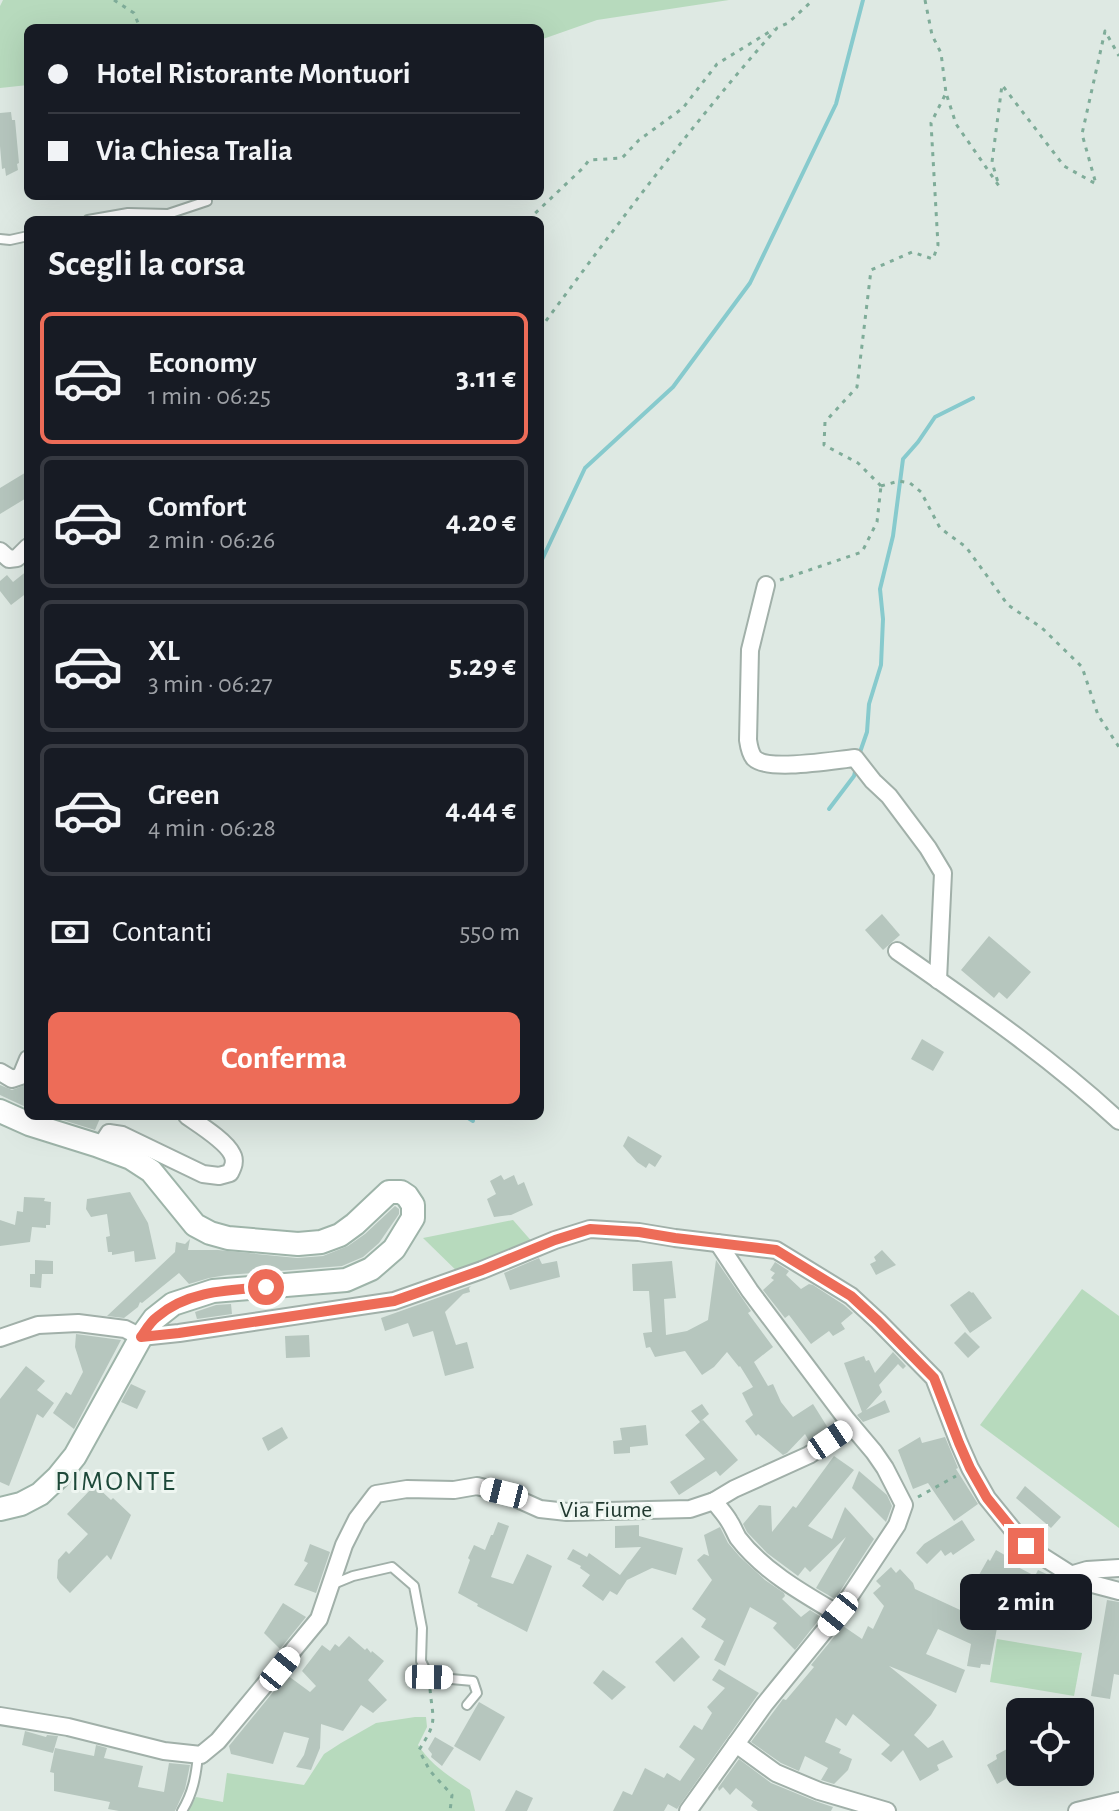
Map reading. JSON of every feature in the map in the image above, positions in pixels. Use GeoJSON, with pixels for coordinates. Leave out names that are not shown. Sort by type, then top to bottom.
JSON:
{"type":"FeatureCollection","features":[{"type":"Feature","properties":{"kind":"main road"},"geometry":{"type":"LineString","coordinates":[[0,1111],[29,1124],[131,1158],[151,1171],[195,1225],[228,1238],[298,1244],[321,1242],[340,1235],[355,1224],[389,1192],[401,1192],[413,1205],[413,1218],[394,1249],[371,1269],[346,1280],[213,1291],[173,1304],[154,1319],[141,1337],[75,1456],[58,1477],[40,1494],[21,1504],[0,1509]]}},
{"type":"Feature","properties":{"kind":"street"},"geometry":{"type":"LineString","coordinates":[[0,551],[9,559],[17,558],[24,551]]}},
{"type":"Feature","properties":{"kind":"street"},"geometry":{"type":"LineString","coordinates":[[766,585],[750,650],[748,740],[751,754],[756,761],[774,766],[855,758],[889,796],[943,873],[938,980]]}},
{"type":"Feature","properties":{"kind":"street"},"geometry":{"type":"LineString","coordinates":[[897,951],[1009,1029],[1119,1121]]}},
{"type":"Feature","properties":{"kind":"street"},"geometry":{"type":"LineString","coordinates":[[0,1072],[12,1079],[21,1076],[24,1069]]}},
{"type":"Feature","properties":{"kind":"street"},"geometry":{"type":"LineString","coordinates":[[100,1147],[109,1133],[122,1135],[203,1174],[219,1176],[230,1173],[234,1164],[232,1154],[192,1120]]}},
{"type":"Feature","properties":{"kind":"street"},"geometry":{"type":"LineString","coordinates":[[0,1338],[38,1325],[78,1323],[125,1329],[141,1337],[394,1301],[590,1229],[639,1232],[776,1250],[851,1296],[934,1378],[970,1468],[987,1498],[1026,1546],[1081,1581],[1119,1591]]}},
{"type":"Feature","properties":{"kind":"street"},"geometry":{"type":"LineString","coordinates":[[688,1811],[764,1705],[838,1614],[897,1525],[904,1505],[885,1468],[750,1291],[718,1243]]}},
{"type":"Feature","properties":{"kind":"street","name":"Via Fiume"},"geometry":{"type":"LineString","coordinates":[[199,1755],[218,1741],[319,1619],[344,1545],[357,1519],[376,1494],[407,1489],[454,1490],[477,1486],[504,1493],[540,1509],[567,1512],[690,1509],[714,1501],[809,1455],[852,1426]]}},
{"type":"Feature","properties":{"kind":"street"},"geometry":{"type":"LineString","coordinates":[[714,1501],[737,1537],[752,1553],[772,1571],[838,1614]]}},
{"type":"Feature","properties":{"kind":"street"},"geometry":{"type":"LineString","coordinates":[[1070,1575],[1087,1570],[1119,1568]]}},
{"type":"Feature","properties":{"kind":"street"},"geometry":{"type":"LineString","coordinates":[[0,1716],[68,1727],[164,1751],[199,1755]]}},
{"type":"Feature","properties":{"kind":"street"},"geometry":{"type":"LineString","coordinates":[[736,1744],[776,1773],[819,1791],[887,1811]]}},
{"type":"Feature","properties":{"kind":"street"},"geometry":{"type":"LineString","coordinates":[[1077,1811],[1119,1801]]}},
{"type":"Feature","properties":{"kind":"lane"},"geometry":{"type":"LineString","coordinates":[[111,216],[168,214],[207,201]]}},
{"type":"Feature","properties":{"kind":"lane"},"geometry":{"type":"LineString","coordinates":[[0,239],[24,237]]}},
{"type":"Feature","properties":{"kind":"lane"},"geometry":{"type":"LineString","coordinates":[[331,1586],[353,1576],[392,1567],[414,1586],[422,1628],[421,1661],[429,1677],[473,1681],[477,1693],[467,1705]]}},
{"type":"Feature","properties":{"kind":"lane"},"geometry":{"type":"LineString","coordinates":[[182,1811],[196,1778],[199,1755]]}},
{"type":"Feature","properties":{"kind":"path"},"geometry":{"type":"LineString","coordinates":[[114,0],[134,13],[138,24]]}},
{"type":"Feature","properties":{"kind":"path"},"geometry":{"type":"LineString","coordinates":[[532,216],[589,160],[622,158],[639,140],[683,108],[717,64],[788,23],[813,0]]}},
{"type":"Feature","properties":{"kind":"path"},"geometry":{"type":"LineString","coordinates":[[925,0],[932,35],[941,53],[946,93],[956,124],[999,186],[992,162],[1002,85],[1064,166],[1096,184],[1082,134],[1105,31],[1119,56]]}},
{"type":"Feature","properties":{"kind":"path"},"geometry":{"type":"LineString","coordinates":[[544,324],[680,143],[777,28]]}},
{"type":"Feature","properties":{"kind":"path"},"geometry":{"type":"LineString","coordinates":[[881,486],[858,463],[824,445],[825,422],[857,387],[871,270],[912,252],[933,259],[938,245],[931,123],[946,93]]}},
{"type":"Feature","properties":{"kind":"path"},"geometry":{"type":"LineString","coordinates":[[881,486],[899,481],[910,483],[921,492],[940,528],[966,547],[1008,605],[1042,628],[1082,667],[1098,715],[1119,747]]}},
{"type":"Feature","properties":{"kind":"path"},"geometry":{"type":"LineString","coordinates":[[766,585],[862,552],[877,522],[881,486]]}},
{"type":"Feature","properties":{"kind":"path"},"geometry":{"type":"LineString","coordinates":[[904,1505],[970,1468]]}},
{"type":"Feature","properties":{"kind":"path"},"geometry":{"type":"LineString","coordinates":[[429,1677],[433,1728],[419,1750],[430,1771],[452,1795],[450,1811]]}},
{"type":"Feature","properties":{"kind":"green space"},"geometry":{"type":"Polygon","coordinates":[[[3,0],[729,0],[597,20],[544,39],[544,24],[24,24],[24,85],[0,88],[0,6],[3,0]]]}},
{"type":"Feature","properties":{"kind":"green space"},"geometry":{"type":"Polygon","coordinates":[[[513,1220],[541,1252],[466,1280],[423,1238],[513,1220]]]}},
{"type":"Feature","properties":{"kind":"green space"},"geometry":{"type":"Polygon","coordinates":[[[1082,1289],[1119,1316],[1119,1528],[980,1425],[1082,1289]]]}},
{"type":"Feature","properties":{"kind":"green space"},"geometry":{"type":"Polygon","coordinates":[[[997,1639],[1082,1653],[1074,1696],[990,1682],[997,1639]]]}},
{"type":"Feature","properties":{"kind":"green space"},"geometry":{"type":"Polygon","coordinates":[[[426,1717],[427,1727],[418,1745],[435,1765],[470,1790],[475,1811],[187,1811],[196,1797],[223,1802],[227,1773],[304,1785],[324,1754],[341,1743],[376,1723],[426,1717]]]}},
{"type":"Feature","properties":{"kind":"building"},"geometry":{"type":"Polygon","coordinates":[[[11,112],[12,120],[15,120],[19,163],[18,170],[6,176],[5,168],[2,169],[0,113],[11,112]]]}},
{"type":"Feature","properties":{"kind":"building"},"geometry":{"type":"Polygon","coordinates":[[[24,473],[24,499],[0,514],[0,488],[24,473]]]}},
{"type":"Feature","properties":{"kind":"building"},"geometry":{"type":"Polygon","coordinates":[[[24,573],[24,595],[11,605],[0,591],[0,581],[7,575],[13,582],[24,573]]]}},
{"type":"Feature","properties":{"kind":"building"},"geometry":{"type":"Polygon","coordinates":[[[882,914],[900,935],[883,950],[865,930],[882,914]]]}},
{"type":"Feature","properties":{"kind":"building"},"geometry":{"type":"Polygon","coordinates":[[[989,936],[1031,972],[1007,999],[999,992],[994,998],[961,970],[989,936]]]}},
{"type":"Feature","properties":{"kind":"building"},"geometry":{"type":"Polygon","coordinates":[[[922,1039],[944,1052],[933,1071],[911,1059],[922,1039]]]}},
{"type":"Feature","properties":{"kind":"building"},"geometry":{"type":"Polygon","coordinates":[[[0,1085],[12,1090],[24,1086],[24,1106],[0,1095],[0,1085]]]}},
{"type":"Feature","properties":{"kind":"building"},"geometry":{"type":"Polygon","coordinates":[[[63,1120],[99,1120],[95,1130],[63,1120]]]}},
{"type":"Feature","properties":{"kind":"building"},"geometry":{"type":"Polygon","coordinates":[[[628,1136],[662,1156],[655,1167],[649,1163],[646,1168],[623,1146],[628,1136]]]}},
{"type":"Feature","properties":{"kind":"building"},"geometry":{"type":"Polygon","coordinates":[[[501,1175],[504,1180],[514,1175],[518,1185],[524,1182],[533,1205],[511,1215],[494,1217],[487,1199],[496,1194],[490,1181],[501,1175]]]}},
{"type":"Feature","properties":{"kind":"building"},"geometry":{"type":"Polygon","coordinates":[[[130,1192],[148,1223],[156,1259],[135,1262],[134,1251],[112,1255],[108,1252],[106,1237],[110,1236],[107,1214],[91,1217],[86,1209],[87,1199],[130,1192]]]}},
{"type":"Feature","properties":{"kind":"building"},"geometry":{"type":"Polygon","coordinates":[[[24,1197],[45,1198],[44,1201],[51,1202],[50,1225],[46,1228],[32,1227],[30,1242],[0,1246],[0,1220],[15,1225],[17,1211],[23,1212],[24,1197]]]}},
{"type":"Feature","properties":{"kind":"building"},"geometry":{"type":"Polygon","coordinates":[[[395,1206],[399,1214],[379,1243],[363,1257],[342,1266],[227,1275],[189,1284],[179,1273],[124,1318],[107,1316],[175,1252],[176,1242],[185,1244],[190,1239],[188,1250],[297,1258],[323,1256],[348,1246],[395,1206]]]}},
{"type":"Feature","properties":{"kind":"building"},"geometry":{"type":"Polygon","coordinates":[[[882,1250],[896,1265],[876,1275],[870,1264],[876,1261],[874,1257],[882,1250]]]}},
{"type":"Feature","properties":{"kind":"building"},"geometry":{"type":"Polygon","coordinates":[[[539,1258],[542,1264],[557,1261],[560,1277],[510,1290],[504,1273],[539,1258]]]}},
{"type":"Feature","properties":{"kind":"building"},"geometry":{"type":"Polygon","coordinates":[[[35,1260],[53,1261],[53,1274],[42,1274],[41,1288],[30,1287],[30,1274],[35,1274],[35,1260]]]}},
{"type":"Feature","properties":{"kind":"building"},"geometry":{"type":"Polygon","coordinates":[[[716,1260],[773,1347],[754,1362],[768,1386],[773,1384],[781,1402],[793,1417],[813,1404],[828,1428],[809,1441],[805,1434],[783,1455],[758,1434],[756,1436],[745,1421],[753,1415],[742,1393],[753,1387],[727,1352],[702,1375],[685,1351],[655,1357],[650,1347],[646,1348],[643,1333],[652,1332],[649,1291],[633,1291],[632,1264],[672,1261],[676,1298],[664,1299],[666,1335],[687,1331],[708,1320],[716,1260]]]}},
{"type":"Feature","properties":{"kind":"building"},"geometry":{"type":"Polygon","coordinates":[[[775,1262],[789,1271],[786,1275],[801,1289],[813,1285],[853,1313],[841,1323],[845,1329],[833,1336],[829,1331],[811,1344],[789,1315],[785,1318],[763,1290],[774,1280],[771,1278],[775,1273],[770,1270],[775,1262]]]}},
{"type":"Feature","properties":{"kind":"building"},"geometry":{"type":"Polygon","coordinates":[[[471,1286],[470,1292],[463,1294],[445,1312],[456,1345],[467,1342],[474,1368],[445,1376],[433,1331],[413,1337],[408,1323],[385,1331],[381,1318],[471,1286]]]}},
{"type":"Feature","properties":{"kind":"building"},"geometry":{"type":"Polygon","coordinates":[[[969,1291],[992,1318],[970,1333],[950,1305],[969,1291]]]}},
{"type":"Feature","properties":{"kind":"building"},"geometry":{"type":"Polygon","coordinates":[[[231,1304],[232,1314],[197,1319],[195,1312],[231,1304]]]}},
{"type":"Feature","properties":{"kind":"building"},"geometry":{"type":"Polygon","coordinates":[[[965,1332],[980,1347],[968,1358],[954,1343],[965,1332]]]}},
{"type":"Feature","properties":{"kind":"building"},"geometry":{"type":"Polygon","coordinates":[[[76,1334],[121,1340],[74,1429],[53,1413],[66,1392],[71,1395],[83,1372],[75,1347],[76,1334]]]}},
{"type":"Feature","properties":{"kind":"building"},"geometry":{"type":"Polygon","coordinates":[[[309,1335],[310,1357],[286,1358],[285,1336],[309,1335]]]}},
{"type":"Feature","properties":{"kind":"building"},"geometry":{"type":"Polygon","coordinates":[[[893,1352],[906,1366],[903,1369],[898,1364],[879,1385],[882,1392],[866,1410],[885,1400],[890,1412],[863,1422],[857,1415],[862,1412],[844,1363],[864,1356],[875,1373],[893,1352]]]}},
{"type":"Feature","properties":{"kind":"building"},"geometry":{"type":"Polygon","coordinates":[[[26,1366],[45,1381],[37,1390],[54,1403],[43,1418],[37,1414],[9,1486],[0,1482],[0,1399],[26,1366]]]}},
{"type":"Feature","properties":{"kind":"building"},"geometry":{"type":"Polygon","coordinates":[[[131,1384],[146,1391],[137,1409],[121,1402],[131,1384]]]}},
{"type":"Feature","properties":{"kind":"building"},"geometry":{"type":"Polygon","coordinates":[[[702,1404],[709,1414],[701,1421],[738,1460],[720,1476],[716,1471],[679,1495],[670,1482],[705,1459],[685,1435],[700,1422],[691,1411],[702,1404]]]}},
{"type":"Feature","properties":{"kind":"building"},"geometry":{"type":"Polygon","coordinates":[[[646,1425],[648,1445],[630,1447],[630,1453],[614,1454],[613,1441],[622,1440],[620,1428],[646,1425]]]}},
{"type":"Feature","properties":{"kind":"building"},"geometry":{"type":"Polygon","coordinates":[[[282,1427],[288,1438],[268,1451],[262,1438],[282,1427]]]}},
{"type":"Feature","properties":{"kind":"building"},"geometry":{"type":"Polygon","coordinates":[[[920,1437],[922,1443],[945,1437],[956,1469],[978,1504],[954,1521],[928,1483],[913,1489],[898,1450],[920,1437]]]}},
{"type":"Feature","properties":{"kind":"building"},"geometry":{"type":"Polygon","coordinates":[[[834,1456],[854,1470],[808,1526],[832,1539],[845,1507],[874,1539],[835,1599],[816,1588],[846,1537],[810,1572],[805,1567],[798,1576],[767,1553],[743,1524],[759,1505],[771,1506],[772,1532],[793,1506],[796,1508],[834,1456]]]}},
{"type":"Feature","properties":{"kind":"building"},"geometry":{"type":"Polygon","coordinates":[[[859,1471],[887,1495],[892,1506],[886,1522],[852,1488],[859,1471]]]}},
{"type":"Feature","properties":{"kind":"building"},"geometry":{"type":"Polygon","coordinates":[[[95,1485],[131,1515],[111,1560],[107,1555],[70,1593],[57,1578],[58,1560],[66,1551],[69,1554],[88,1534],[67,1514],[95,1485]]]}},
{"type":"Feature","properties":{"kind":"building"},"geometry":{"type":"Polygon","coordinates":[[[1025,1486],[1061,1517],[1051,1528],[1016,1498],[1025,1486]]]}},
{"type":"Feature","properties":{"kind":"building"},"geometry":{"type":"Polygon","coordinates":[[[962,1520],[975,1540],[953,1555],[951,1552],[945,1556],[941,1550],[927,1564],[916,1553],[924,1544],[962,1520]]]}},
{"type":"Feature","properties":{"kind":"building"},"geometry":{"type":"Polygon","coordinates":[[[498,1522],[509,1526],[491,1577],[513,1584],[527,1554],[552,1566],[527,1632],[458,1593],[474,1545],[485,1550],[498,1522]]]}},
{"type":"Feature","properties":{"kind":"building"},"geometry":{"type":"Polygon","coordinates":[[[639,1525],[639,1536],[683,1548],[676,1575],[652,1568],[627,1580],[617,1595],[610,1591],[603,1601],[582,1586],[590,1575],[567,1559],[573,1549],[587,1557],[589,1553],[620,1575],[641,1547],[615,1548],[615,1526],[639,1525]]]}},
{"type":"Feature","properties":{"kind":"building"},"geometry":{"type":"Polygon","coordinates":[[[720,1527],[740,1557],[784,1593],[782,1599],[801,1617],[810,1610],[821,1617],[795,1650],[773,1628],[777,1623],[750,1607],[725,1666],[714,1660],[724,1641],[701,1627],[706,1619],[692,1609],[712,1580],[697,1560],[704,1554],[709,1556],[704,1535],[720,1527]]]}},
{"type":"Feature","properties":{"kind":"building"},"geometry":{"type":"Polygon","coordinates":[[[310,1544],[330,1552],[316,1593],[294,1585],[308,1563],[304,1561],[310,1544]]]}},
{"type":"Feature","properties":{"kind":"building"},"geometry":{"type":"Polygon","coordinates":[[[996,1550],[1015,1561],[1012,1564],[1035,1576],[1038,1570],[1059,1580],[1044,1612],[1028,1619],[1009,1607],[1008,1610],[1004,1608],[990,1665],[981,1664],[980,1668],[967,1666],[971,1644],[938,1629],[926,1654],[965,1670],[956,1693],[889,1666],[937,1705],[914,1735],[928,1748],[943,1740],[953,1757],[937,1765],[939,1770],[920,1781],[903,1750],[891,1762],[881,1754],[890,1745],[853,1714],[846,1726],[836,1718],[825,1742],[841,1749],[839,1753],[852,1759],[848,1770],[834,1784],[821,1780],[828,1768],[805,1756],[799,1771],[781,1763],[751,1742],[783,1699],[786,1700],[814,1667],[811,1665],[843,1626],[862,1639],[868,1626],[873,1629],[884,1606],[873,1593],[881,1586],[876,1581],[891,1567],[896,1573],[900,1569],[915,1589],[986,1622],[997,1595],[975,1582],[996,1550]]]}},
{"type":"Feature","properties":{"kind":"building"},"geometry":{"type":"Polygon","coordinates":[[[1107,1600],[1119,1602],[1119,1675],[1114,1674],[1110,1699],[1091,1696],[1107,1600]]]}},
{"type":"Feature","properties":{"kind":"building"},"geometry":{"type":"Polygon","coordinates":[[[283,1603],[306,1617],[280,1649],[264,1633],[283,1603]]]}},
{"type":"Feature","properties":{"kind":"building"},"geometry":{"type":"Polygon","coordinates":[[[349,1636],[384,1661],[368,1680],[387,1700],[373,1713],[361,1705],[343,1731],[321,1724],[320,1748],[311,1770],[296,1767],[309,1738],[284,1732],[273,1764],[231,1754],[229,1746],[287,1675],[310,1692],[316,1686],[302,1671],[322,1645],[330,1651],[335,1644],[339,1647],[349,1636]]]}},
{"type":"Feature","properties":{"kind":"building"},"geometry":{"type":"Polygon","coordinates":[[[682,1637],[700,1657],[674,1682],[655,1662],[682,1637]]]}},
{"type":"Feature","properties":{"kind":"building"},"geometry":{"type":"Polygon","coordinates":[[[719,1669],[759,1693],[677,1809],[668,1804],[664,1811],[613,1811],[623,1791],[632,1795],[645,1768],[664,1778],[667,1773],[680,1781],[695,1759],[679,1747],[694,1725],[702,1730],[712,1713],[707,1707],[725,1688],[712,1680],[719,1669]]]}},
{"type":"Feature","properties":{"kind":"building"},"geometry":{"type":"Polygon","coordinates":[[[603,1670],[626,1687],[612,1700],[593,1683],[603,1670]]]}},
{"type":"Feature","properties":{"kind":"building"},"geometry":{"type":"Polygon","coordinates":[[[479,1702],[505,1717],[480,1761],[454,1746],[479,1702]]]}},
{"type":"Feature","properties":{"kind":"building"},"geometry":{"type":"Polygon","coordinates":[[[25,1731],[46,1737],[58,1736],[53,1753],[22,1745],[25,1731]]]}},
{"type":"Feature","properties":{"kind":"building"},"geometry":{"type":"Polygon","coordinates":[[[435,1737],[454,1748],[442,1766],[431,1757],[428,1749],[435,1737]]]}},
{"type":"Feature","properties":{"kind":"building"},"geometry":{"type":"Polygon","coordinates":[[[96,1745],[107,1748],[104,1758],[143,1766],[138,1787],[164,1792],[169,1763],[190,1765],[185,1789],[175,1811],[119,1811],[108,1809],[110,1802],[54,1791],[54,1773],[50,1772],[55,1748],[94,1756],[96,1745]]]}},
{"type":"Feature","properties":{"kind":"building"},"geometry":{"type":"Polygon","coordinates":[[[1006,1750],[1006,1779],[997,1784],[987,1765],[997,1759],[996,1755],[1006,1750]]]}},
{"type":"Feature","properties":{"kind":"building"},"geometry":{"type":"Polygon","coordinates":[[[739,1759],[771,1783],[833,1807],[831,1811],[758,1811],[751,1806],[753,1802],[736,1788],[730,1795],[723,1787],[719,1791],[718,1788],[739,1759]]]}},
{"type":"Feature","properties":{"kind":"building"},"geometry":{"type":"Polygon","coordinates":[[[516,1790],[533,1798],[527,1811],[505,1811],[516,1790]]]}},
{"type":"Feature","properties":{"kind":"waterway"},"geometry":{"type":"LineString","coordinates":[[544,555],[585,468],[673,387],[750,283],[836,104],[863,0]]}},
{"type":"Feature","properties":{"kind":"waterway"},"geometry":{"type":"LineString","coordinates":[[859,755],[881,665],[883,619],[880,589],[893,536],[903,459],[935,417],[973,398]]}},
{"type":"Feature","properties":{"kind":"waterway"},"geometry":{"type":"LineString","coordinates":[[829,809],[854,776],[856,768]]}},
{"type":"Feature","properties":{"kind":"district","name":"PIMONTE"},"geometry":{"type":"Point","coordinates":[116,1482]}},
{"type":"Feature","properties":{"kind":"route"},"geometry":{"type":"LineString","coordinates":[[266,1287],[213,1291],[173,1304],[154,1319],[141,1337],[394,1301],[590,1229],[639,1232],[776,1250],[851,1296],[934,1378],[970,1468],[987,1498],[1026,1546]]}}]}
